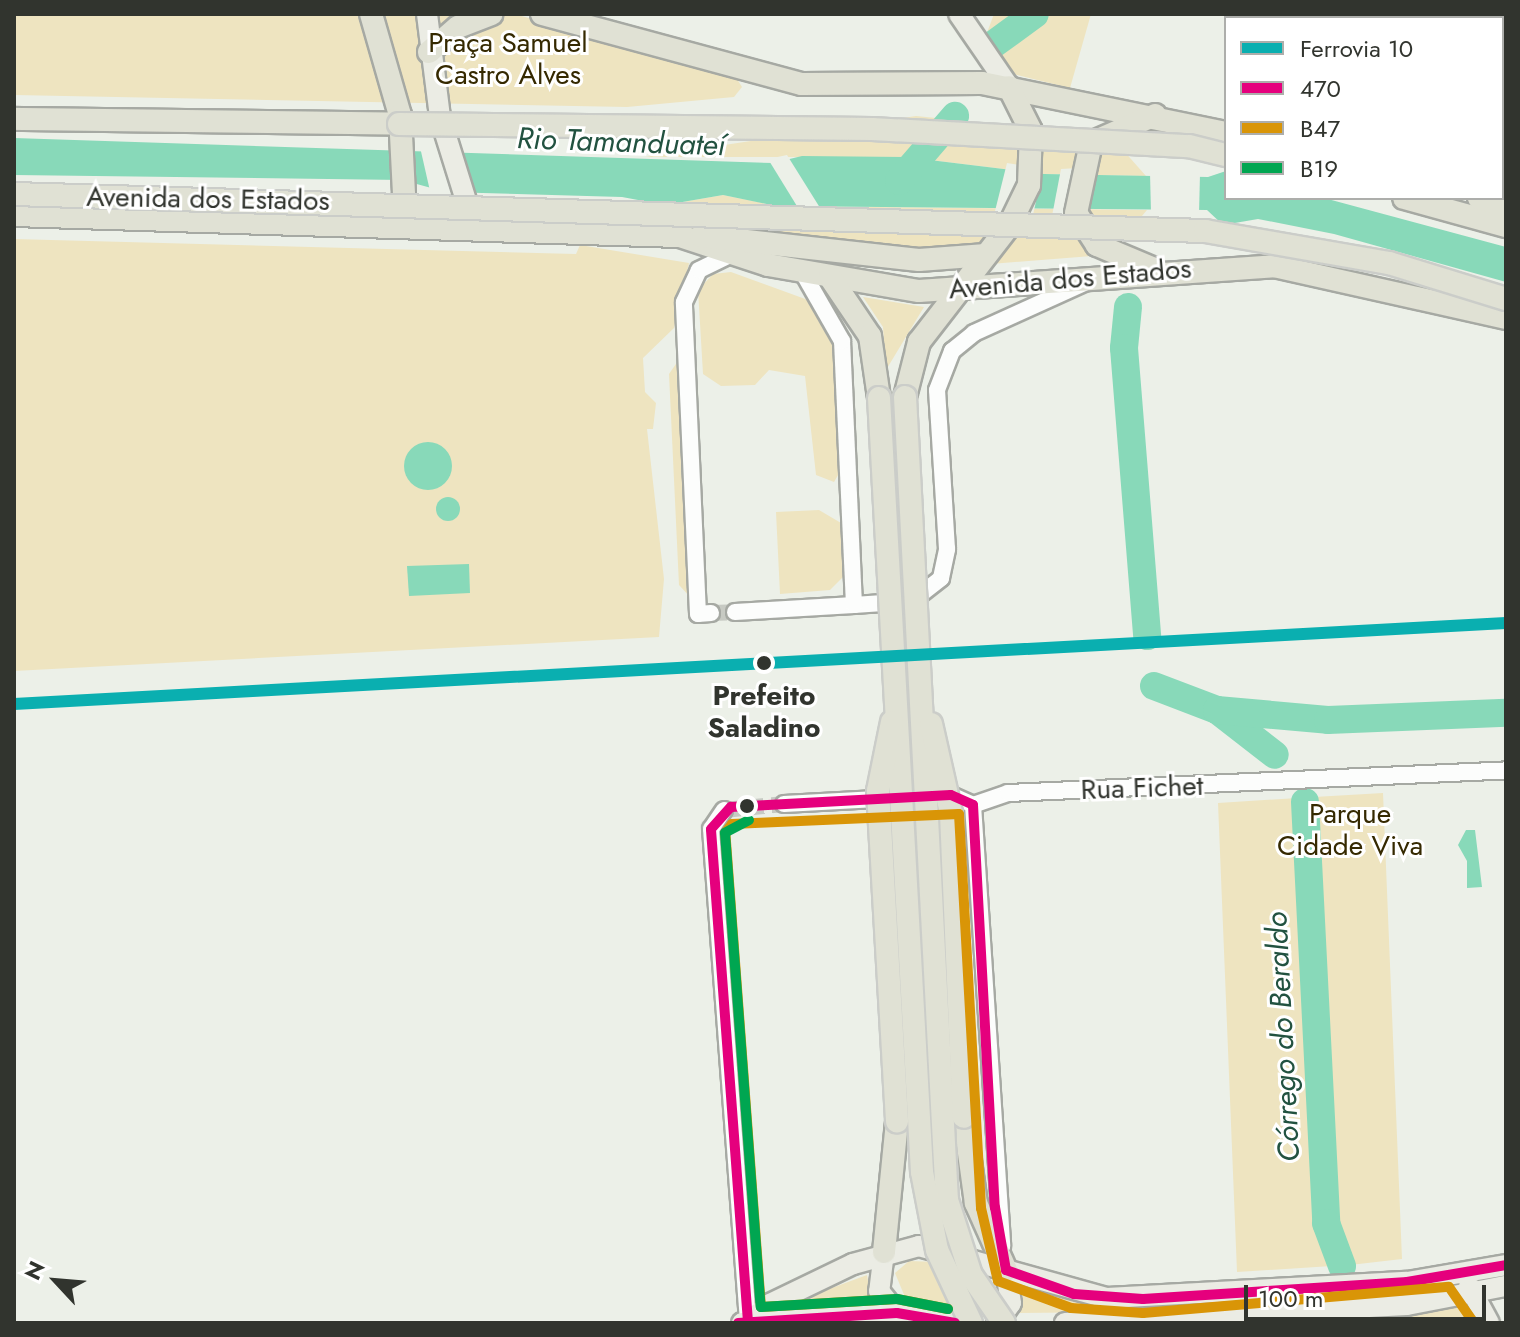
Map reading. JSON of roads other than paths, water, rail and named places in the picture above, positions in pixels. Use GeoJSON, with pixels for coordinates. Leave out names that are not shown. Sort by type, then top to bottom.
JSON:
{"type":"FeatureCollection","features":[{"type":"Feature","properties":{"kind":"highway"},"geometry":{"type":"LineString","coordinates":[[371,14],[400,115],[404,195],[395,225]]}},
{"type":"Feature","properties":{"kind":"highway"},"geometry":{"type":"LineString","coordinates":[[429,52],[458,27],[492,14]]}},
{"type":"Feature","properties":{"kind":"highway"},"geometry":{"type":"LineString","coordinates":[[542,14],[802,84],[857,88],[946,82],[1009,87],[1155,115],[1224,132]]}},
{"type":"Feature","properties":{"kind":"highway"},"geometry":{"type":"LineString","coordinates":[[946,82],[1027,116]]}},
{"type":"Feature","properties":{"kind":"highway"},"geometry":{"type":"LineString","coordinates":[[1004,1323],[971,1275],[947,1200],[905,397],[913,353],[1009,226],[1029,185],[1032,144],[1027,116],[1009,87]]}},
{"type":"Feature","properties":{"kind":"highway"},"geometry":{"type":"LineString","coordinates":[[1155,115],[1101,133],[1085,156],[1076,213],[1097,245],[1159,270]]}},
{"type":"Feature","properties":{"kind":"highway"},"geometry":{"type":"LineString","coordinates":[[14,119],[872,129],[1189,146],[1224,155]]}},
{"type":"Feature","properties":{"kind":"highway","name":"Avenida dos Estados"},"geometry":{"type":"LineString","coordinates":[[14,194],[1205,231],[1389,263],[1506,299]]}},
{"type":"Feature","properties":{"kind":"highway"},"geometry":{"type":"LineString","coordinates":[[1411,200],[1506,226]]}},
{"type":"Feature","properties":{"kind":"highway","name":"Avenida dos Estados"},"geometry":{"type":"LineString","coordinates":[[14,215],[680,236],[803,273],[959,292],[1087,281],[1159,270],[1305,269],[1506,318]]}},
{"type":"Feature","properties":{"kind":"highway"},"geometry":{"type":"LineString","coordinates":[[680,236],[752,237],[919,260],[986,255]]}},
{"type":"Feature","properties":{"kind":"highway"},"geometry":{"type":"LineString","coordinates":[[830,277],[870,336],[879,398],[898,694],[923,1185],[937,1250],[971,1323]]}},
{"type":"Feature","properties":{"kind":"highway"},"geometry":{"type":"LineString","coordinates":[[922,693],[951,813],[964,1117],[976,1203],[1006,1270]]}},
{"type":"Feature","properties":{"kind":"highway"},"geometry":{"type":"LineString","coordinates":[[884,1252],[897,1121],[878,791],[898,694]]}},
{"type":"Feature","properties":{"kind":"main road"},"geometry":{"type":"LineString","coordinates":[[427,14],[429,52],[440,117],[474,228]]}},
{"type":"Feature","properties":{"kind":"main road"},"geometry":{"type":"LineString","coordinates":[[969,18],[1009,87]]}},
{"type":"Feature","properties":{"kind":"main road"},"geometry":{"type":"LineString","coordinates":[[748,1322],[801,1288],[884,1252],[934,1246],[1074,1294],[1143,1299],[1454,1273],[1506,1265]]}},
{"type":"Feature","properties":{"kind":"main road"},"geometry":{"type":"LineString","coordinates":[[884,1252],[879,1291],[897,1313]]}},
{"type":"Feature","properties":{"kind":"main road"},"geometry":{"type":"LineString","coordinates":[[997,1323],[1011,1303],[1006,1270]]}},
{"type":"Feature","properties":{"kind":"main road"},"geometry":{"type":"LineString","coordinates":[[1454,1273],[1477,1294],[1489,1323]]}},
{"type":"Feature","properties":{"kind":"main road"},"geometry":{"type":"LineString","coordinates":[[1065,1323],[1289,1314],[1477,1294],[1506,1286]]}},
{"type":"Feature","properties":{"kind":"main road"},"geometry":{"type":"LineString","coordinates":[[738,1323],[897,1313],[955,1323]]}},
{"type":"Feature","properties":{"kind":"street"},"geometry":{"type":"LineString","coordinates":[[711,613],[698,614],[684,302],[692,276],[732,254]]}},
{"type":"Feature","properties":{"kind":"street"},"geometry":{"type":"LineString","coordinates":[[803,273],[842,341],[854,605]]}},
{"type":"Feature","properties":{"kind":"street"},"geometry":{"type":"LineString","coordinates":[[735,612],[912,601],[941,578],[947,549],[937,390],[952,351],[974,333],[1087,281]]}},
{"type":"Feature","properties":{"kind":"street","name":"Rua Fichet"},"geometry":{"type":"LineString","coordinates":[[973,805],[1008,793],[1506,770]]}},
{"type":"Feature","properties":{"kind":"street"},"geometry":{"type":"LineString","coordinates":[[784,804],[951,795],[973,805],[995,1207],[1006,1270]]}},
{"type":"Feature","properties":{"kind":"street"},"geometry":{"type":"LineString","coordinates":[[724,810],[711,829],[748,1322]]}},
{"type":"Feature","properties":{"kind":"waterway"},"geometry":{"type":"LineString","coordinates":[[991,46],[1035,14]]}},
{"type":"Feature","properties":{"kind":"waterway"},"geometry":{"type":"LineString","coordinates":[[899,181],[955,116]]}},
{"type":"Feature","properties":{"kind":"waterway","name":"Córrego do Beraldo"},"geometry":{"type":"LineString","coordinates":[[1128,307],[1124,348],[1147,636]]}},
{"type":"Feature","properties":{"kind":"waterway","name":"Córrego do Beraldo"},"geometry":{"type":"LineString","coordinates":[[1154,686],[1217,710],[1275,755]]}},
{"type":"Feature","properties":{"kind":"waterway"},"geometry":{"type":"LineString","coordinates":[[1217,710],[1328,720],[1506,713]]}},
{"type":"Feature","properties":{"kind":"waterway","name":"Córrego do Beraldo"},"geometry":{"type":"LineString","coordinates":[[1305,802],[1326,1223],[1342,1266]]}},
{"type":"Feature","properties":{"kind":"tunnel"},"geometry":{"type":"LineString","coordinates":[[711,613],[735,612]]}},
{"type":"Feature","properties":{"kind":"tunnel"},"geometry":{"type":"LineString","coordinates":[[724,810],[784,804]]}},
{"type":"Feature","properties":{"kind":"rail line","name":"10"},"geometry":{"type":"LineString","coordinates":[[14,704],[1506,623]]}},
{"type":"Feature","properties":{"kind":"place","name":"Prefeito Saladino"},"geometry":{"type":"Point","coordinates":[764,663]}},
{"type":"Feature","properties":{"kind":"park label","name":"Praça Samuel Castro Alves"},"geometry":{"type":"Point","coordinates":[508,59]}},
{"type":"Feature","properties":{"kind":"park label","name":"Parque Cidade Viva"},"geometry":{"type":"Point","coordinates":[1350,830]}},
{"type":"Feature","properties":{"kind":"water label","name":"Rio Tamanduateí"},"geometry":{"type":"Point","coordinates":[621,142]}}]}
